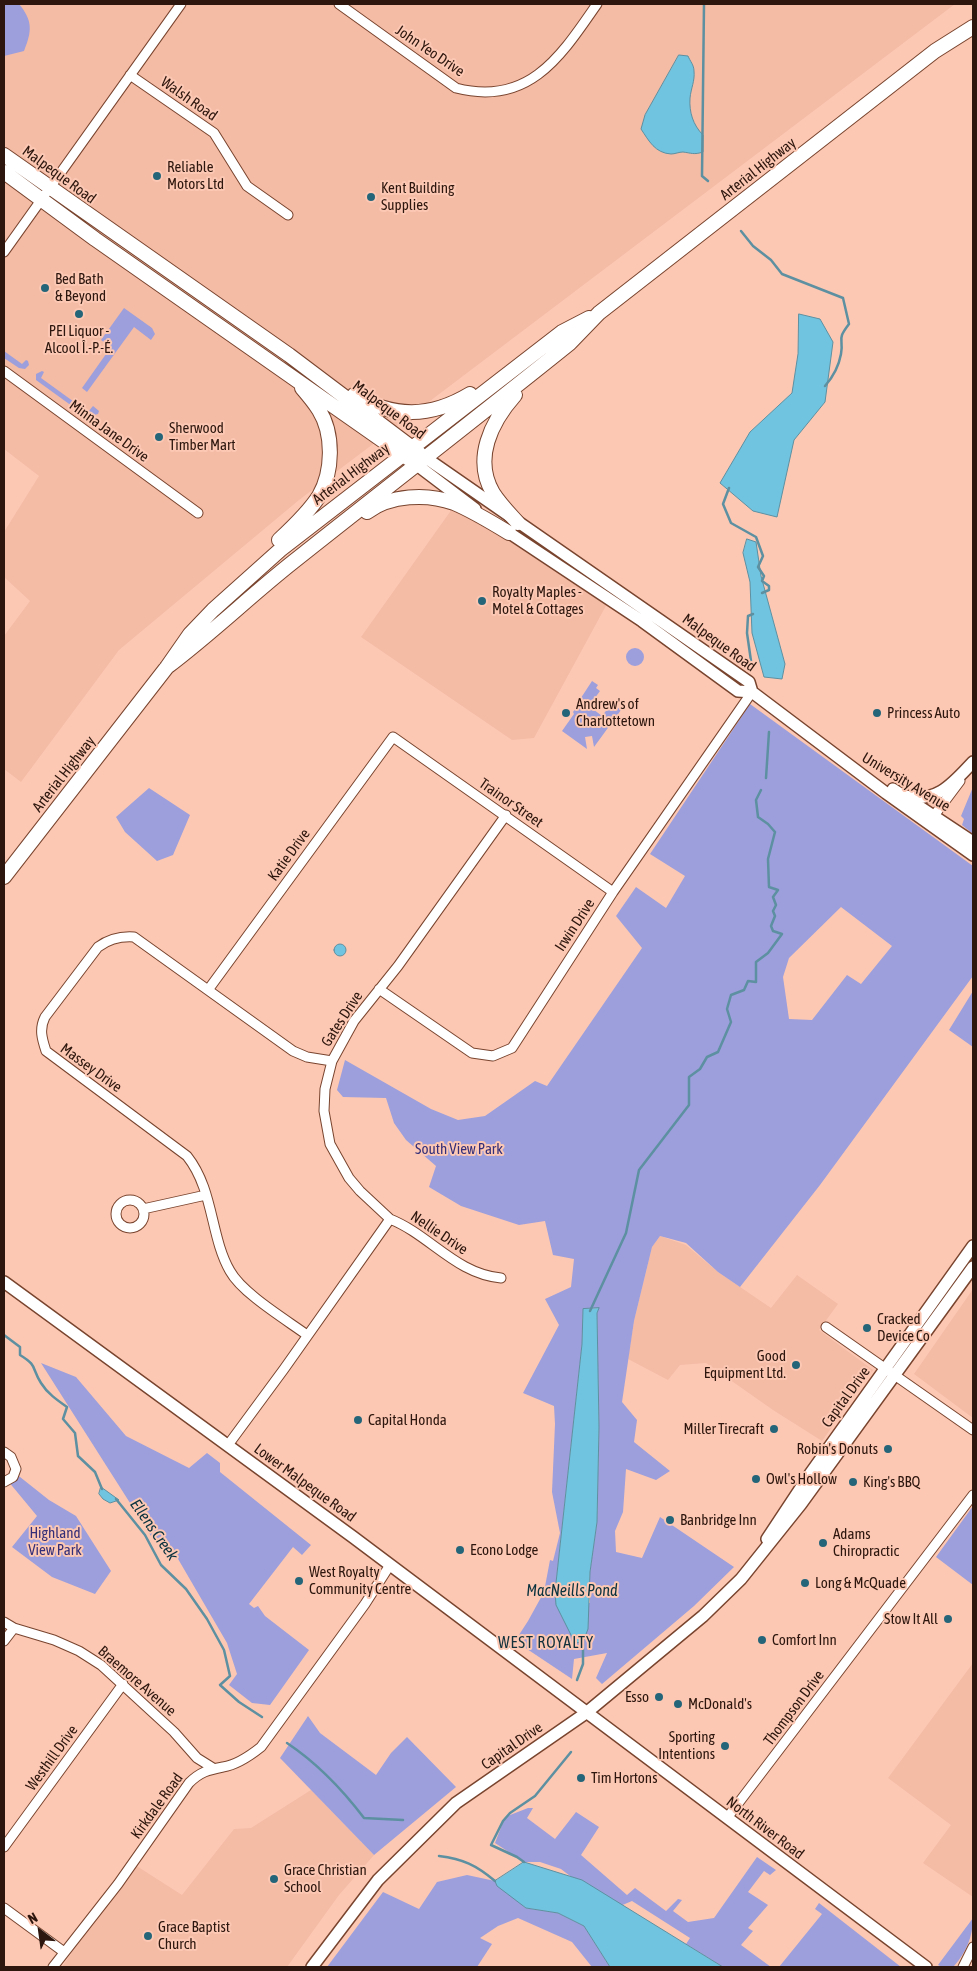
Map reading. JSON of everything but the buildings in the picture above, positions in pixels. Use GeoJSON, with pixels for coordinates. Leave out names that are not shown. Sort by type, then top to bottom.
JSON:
{"type":"FeatureCollection","features":[{"type":"Feature","properties":{"kind":"highway","name":"Arterial Highway"},"geometry":{"type":"LineString","coordinates":[[167,667],[201,642],[234,610],[570,343],[600,313],[935,51],[973,15]]}},
{"type":"Feature","properties":{"kind":"highway","name":"Arterial Highway"},"geometry":{"type":"LineString","coordinates":[[935,51],[973,27]]}},
{"type":"Feature","properties":{"kind":"highway","name":"Malpeque Road"},"geometry":{"type":"LineString","coordinates":[[4,155],[95,239],[292,376],[422,461]]}},
{"type":"Feature","properties":{"kind":"highway","name":"Malpeque Road"},"geometry":{"type":"LineString","coordinates":[[4,172],[46,194],[310,371],[408,451]]}},
{"type":"Feature","properties":{"kind":"highway","name":"Arterial Highway"},"geometry":{"type":"LineString","coordinates":[[4,877],[167,667],[190,634],[213,610],[280,550],[512,369],[562,332],[600,313]]}},
{"type":"Feature","properties":{"kind":"highway"},"geometry":{"type":"LineString","coordinates":[[514,528],[488,481],[484,457],[487,441],[494,422],[503,409],[528,382],[570,343]]}},
{"type":"Feature","properties":{"kind":"highway"},"geometry":{"type":"LineString","coordinates":[[310,371],[367,403],[400,413],[441,409],[512,369]]}},
{"type":"Feature","properties":{"kind":"highway"},"geometry":{"type":"LineString","coordinates":[[213,610],[232,583],[295,525],[319,496],[329,469],[326,427],[320,411],[292,376]]}},
{"type":"Feature","properties":{"kind":"highway"},"geometry":{"type":"LineString","coordinates":[[234,610],[311,556],[370,509],[389,500],[430,498],[452,502],[514,528]]}},
{"type":"Feature","properties":{"kind":"main road","name":"Malpeque Road"},"geometry":{"type":"LineString","coordinates":[[422,461],[738,691],[752,692],[848,764],[931,819],[973,854]]}},
{"type":"Feature","properties":{"kind":"main road"},"geometry":{"type":"LineString","coordinates":[[904,796],[916,798],[932,796],[947,790],[973,762]]}},
{"type":"Feature","properties":{"kind":"main road","name":"University Avenue"},"geometry":{"type":"LineString","coordinates":[[848,764],[883,782],[904,796],[931,819],[973,842]]}},
{"type":"Feature","properties":{"kind":"main road","name":"Capital Drive"},"geometry":{"type":"LineString","coordinates":[[890,1371],[973,1246]]}},
{"type":"Feature","properties":{"kind":"main road","name":"Capital Drive"},"geometry":{"type":"LineString","coordinates":[[312,1967],[378,1880],[456,1803],[586,1713],[703,1616],[741,1579],[779,1518],[890,1371],[973,1266]]}},
{"type":"Feature","properties":{"kind":"main road","name":"Lower Malpeque Road"},"geometry":{"type":"LineString","coordinates":[[4,1282],[228,1445],[586,1713]]}},
{"type":"Feature","properties":{"kind":"main road","name":"North River Road"},"geometry":{"type":"LineString","coordinates":[[586,1713],[926,1967]]}},
{"type":"Feature","properties":{"kind":"street"},"geometry":{"type":"LineString","coordinates":[[4,252],[181,4]]}},
{"type":"Feature","properties":{"kind":"street","name":"John Yeo Drive"},"geometry":{"type":"LineString","coordinates":[[339,4],[456,88],[471,92],[490,93],[522,85],[537,77],[551,65],[597,4]]}},
{"type":"Feature","properties":{"kind":"street","name":"Walsh Road"},"geometry":{"type":"LineString","coordinates":[[130,75],[214,133],[247,186],[288,215]]}},
{"type":"Feature","properties":{"kind":"street","name":"Minna Jane Drive"},"geometry":{"type":"LineString","coordinates":[[4,371],[198,513]]}},
{"type":"Feature","properties":{"kind":"street","name":"Irwin Drive"},"geometry":{"type":"LineString","coordinates":[[379,989],[472,1053],[493,1056],[512,1048],[613,892],[752,692]]}},
{"type":"Feature","properties":{"kind":"street","name":"Trainor Street"},"geometry":{"type":"LineString","coordinates":[[393,737],[613,892]]}},
{"type":"Feature","properties":{"kind":"street","name":"Katie Drive"},"geometry":{"type":"LineString","coordinates":[[208,990],[393,737]]}},
{"type":"Feature","properties":{"kind":"street"},"geometry":{"type":"LineString","coordinates":[[931,819],[973,762]]}},
{"type":"Feature","properties":{"kind":"street","name":"Gates Drive"},"geometry":{"type":"LineString","coordinates":[[390,1218],[360,1191],[349,1178],[330,1144],[324,1111],[325,1089],[332,1061],[354,1021],[506,815]]}},
{"type":"Feature","properties":{"kind":"street","name":"Massey Drive"},"geometry":{"type":"LineString","coordinates":[[307,1335],[239,1284],[231,1273],[224,1260],[201,1178],[188,1156],[46,1051],[42,1041],[41,1026],[45,1017],[98,947],[108,940],[124,936],[134,937],[293,1051],[307,1057],[332,1061]]}},
{"type":"Feature","properties":{"kind":"street"},"geometry":{"type":"LineString","coordinates":[[143,1209],[206,1195]]}},
{"type":"Feature","properties":{"kind":"street"},"geometry":{"type":"LineString","coordinates":[[228,1445],[390,1218]]}},
{"type":"Feature","properties":{"kind":"street","name":"Nellie Drive"},"geometry":{"type":"LineString","coordinates":[[390,1218],[426,1240],[456,1264],[473,1272],[501,1278]]}},
{"type":"Feature","properties":{"kind":"street"},"geometry":{"type":"LineString","coordinates":[[826,1327],[973,1430]]}},
{"type":"Feature","properties":{"kind":"street"},"geometry":{"type":"LineString","coordinates":[[4,1452],[12,1456],[16,1469],[13,1476],[4,1482]]}},
{"type":"Feature","properties":{"kind":"street","name":"Thompson Drive"},"geometry":{"type":"LineString","coordinates":[[727,1818],[973,1495]]}},
{"type":"Feature","properties":{"kind":"street","name":"Kirkdale Road"},"geometry":{"type":"LineString","coordinates":[[53,1967],[118,1884],[189,1783],[196,1776],[213,1768],[229,1765],[261,1747],[365,1604],[390,1565]]}},
{"type":"Feature","properties":{"kind":"street","name":"Braemore Avenue"},"geometry":{"type":"LineString","coordinates":[[4,1622],[14,1628],[79,1650],[101,1665],[174,1732],[197,1758],[213,1768]]}},
{"type":"Feature","properties":{"kind":"street"},"geometry":{"type":"LineString","coordinates":[[4,1641],[14,1628]]}},
{"type":"Feature","properties":{"kind":"street","name":"Westhill Drive"},"geometry":{"type":"LineString","coordinates":[[4,1847],[123,1684]]}},
{"type":"Feature","properties":{"kind":"street"},"geometry":{"type":"LineString","coordinates":[[4,1908],[64,1952]]}},
{"type":"Feature","properties":{"kind":"street"},"geometry":{"type":"LineString","coordinates":[[963,1967],[973,1948]]}},
{"type":"Feature","properties":{"kind":"shaded area"},"geometry":{"type":"Polygon","coordinates":[[[4,4],[955,4],[299,500],[119,650],[21,782],[4,769],[4,636],[30,601],[4,577],[4,532],[39,476],[4,449],[4,4]]]}},
{"type":"Feature","properties":{"kind":"shaded area"},"geometry":{"type":"Polygon","coordinates":[[[457,502],[608,602],[534,738],[512,740],[361,637],[457,502]]]}},
{"type":"Feature","properties":{"kind":"shaded area"},"geometry":{"type":"Polygon","coordinates":[[[660,1236],[686,1245],[718,1272],[771,1308],[797,1275],[838,1304],[819,1330],[873,1370],[822,1441],[773,1410],[706,1363],[680,1365],[668,1380],[628,1359],[634,1321],[652,1247],[660,1236]]]}},
{"type":"Feature","properties":{"kind":"shaded area"},"geometry":{"type":"Polygon","coordinates":[[[973,1289],[973,1418],[914,1374],[973,1289]]]}},
{"type":"Feature","properties":{"kind":"shaded area"},"geometry":{"type":"Polygon","coordinates":[[[973,1663],[973,1897],[923,1863],[951,1825],[888,1778],[973,1663]]]}},
{"type":"Feature","properties":{"kind":"shaded area","name":"Grace Christian School"},"geometry":{"type":"Polygon","coordinates":[[[311,1790],[374,1855],[339,1895],[287,1967],[62,1967],[132,1863],[182,1895],[234,1829],[251,1828],[311,1790]]]}},
{"type":"Feature","properties":{"kind":"green space"},"geometry":{"type":"Polygon","coordinates":[[[4,4],[19,4],[29,21],[30,32],[24,51],[4,56],[4,4]]]}},
{"type":"Feature","properties":{"kind":"green space"},"geometry":{"type":"Polygon","coordinates":[[[124,308],[152,328],[155,334],[151,340],[134,327],[87,392],[82,388],[111,347],[101,340],[124,308]]]}},
{"type":"Feature","properties":{"kind":"green space"},"geometry":{"type":"Polygon","coordinates":[[[4,351],[22,364],[26,360],[28,361],[29,365],[25,369],[19,368],[4,358],[4,351]]]}},
{"type":"Feature","properties":{"kind":"green space"},"geometry":{"type":"Polygon","coordinates":[[[44,372],[41,378],[88,412],[93,406],[99,411],[98,414],[90,416],[83,414],[36,380],[36,374],[44,372]]]}},
{"type":"Feature","properties":{"kind":"green space"},"geometry":{"type":"Polygon","coordinates":[[[635,648],[641,651],[644,657],[641,663],[635,666],[629,663],[626,657],[629,651],[635,648]]]}},
{"type":"Feature","properties":{"kind":"green space"},"geometry":{"type":"Polygon","coordinates":[[[592,681],[598,685],[596,688],[600,691],[589,706],[602,716],[612,703],[621,710],[594,747],[592,736],[585,737],[587,749],[562,731],[574,714],[573,712],[580,706],[577,704],[592,681]]]}},
{"type":"Feature","properties":{"kind":"green space","name":"South View Park"},"geometry":{"type":"Polygon","coordinates":[[[750,704],[973,866],[973,976],[820,1185],[740,1287],[718,1272],[686,1243],[660,1236],[652,1247],[634,1321],[622,1402],[637,1420],[634,1442],[670,1471],[656,1480],[626,1469],[623,1512],[615,1531],[616,1552],[642,1558],[660,1517],[734,1567],[694,1606],[602,1684],[596,1678],[607,1653],[574,1659],[572,1679],[515,1641],[544,1592],[550,1560],[553,1561],[560,1533],[552,1492],[554,1406],[523,1393],[559,1325],[545,1299],[571,1287],[574,1259],[553,1255],[545,1221],[519,1225],[461,1206],[429,1187],[436,1166],[406,1140],[394,1123],[386,1098],[343,1097],[337,1090],[345,1060],[431,1109],[458,1120],[485,1116],[535,1081],[547,1086],[642,948],[616,916],[636,887],[666,908],[685,876],[650,854],[750,704]],[[841,907],[789,958],[783,977],[789,1019],[812,1020],[847,975],[861,984],[892,946],[841,907]],[[598,1308],[583,1309],[582,1344],[555,1592],[590,1603],[590,1572],[597,1522],[599,1427],[598,1308]]]}},
{"type":"Feature","properties":{"kind":"green space"},"geometry":{"type":"Polygon","coordinates":[[[973,787],[973,834],[962,825],[964,819],[961,816],[973,787]]]}},
{"type":"Feature","properties":{"kind":"green space"},"geometry":{"type":"Polygon","coordinates":[[[149,788],[190,815],[173,855],[157,861],[125,832],[116,817],[149,788]]]}},
{"type":"Feature","properties":{"kind":"green space"},"geometry":{"type":"Polygon","coordinates":[[[973,991],[973,1047],[949,1030],[973,991]]]}},
{"type":"Feature","properties":{"kind":"green space"},"geometry":{"type":"Polygon","coordinates":[[[41,1363],[76,1377],[126,1436],[189,1468],[207,1453],[220,1463],[220,1472],[311,1545],[302,1555],[293,1547],[249,1604],[254,1608],[258,1606],[265,1616],[309,1650],[270,1705],[252,1703],[229,1685],[237,1674],[227,1643],[174,1552],[151,1536],[41,1363]]]}},
{"type":"Feature","properties":{"kind":"green space","name":"Highland View Park"},"geometry":{"type":"Polygon","coordinates":[[[15,1473],[49,1500],[76,1516],[111,1571],[95,1594],[52,1577],[12,1547],[37,1516],[8,1481],[15,1473]]]}},
{"type":"Feature","properties":{"kind":"green space"},"geometry":{"type":"Polygon","coordinates":[[[973,1506],[973,1585],[936,1557],[973,1506]]]}},
{"type":"Feature","properties":{"kind":"green space"},"geometry":{"type":"Polygon","coordinates":[[[308,1716],[320,1733],[376,1775],[391,1753],[407,1737],[456,1787],[374,1855],[280,1758],[308,1716]]]}},
{"type":"Feature","properties":{"kind":"green space"},"geometry":{"type":"Polygon","coordinates":[[[528,1808],[533,1808],[527,1818],[555,1839],[576,1812],[599,1827],[581,1855],[627,1895],[635,1888],[666,1911],[678,1899],[682,1900],[673,1911],[688,1922],[714,1918],[757,1857],[776,1870],[770,1875],[764,1871],[748,1892],[768,1905],[748,1928],[753,1931],[741,1945],[771,1967],[723,1967],[686,1944],[690,1938],[632,1901],[613,1909],[561,1869],[540,1862],[524,1862],[495,1843],[505,1817],[528,1808]]]}},
{"type":"Feature","properties":{"kind":"green space"},"geometry":{"type":"Polygon","coordinates":[[[467,1875],[495,1881],[526,1908],[558,1913],[584,1926],[610,1967],[592,1967],[572,1942],[518,1918],[498,1926],[480,1938],[492,1944],[477,1967],[327,1967],[383,1892],[419,1909],[437,1882],[467,1875]]]}},
{"type":"Feature","properties":{"kind":"green space"},"geometry":{"type":"Polygon","coordinates":[[[819,1903],[901,1967],[779,1967],[822,1914],[815,1909],[819,1903]]]}},
{"type":"Feature","properties":{"kind":"green space"},"geometry":{"type":"Polygon","coordinates":[[[973,1918],[970,1938],[958,1961],[954,1966],[942,1967],[938,1965],[973,1918]]]}},
{"type":"Feature","properties":{"kind":"water"},"geometry":{"type":"Polygon","coordinates":[[[679,55],[688,56],[694,69],[690,108],[694,123],[703,135],[703,152],[700,153],[665,153],[653,146],[641,129],[645,115],[679,55]]]}},
{"type":"Feature","properties":{"kind":"water"},"geometry":{"type":"Polygon","coordinates":[[[799,314],[820,319],[833,342],[825,402],[794,440],[777,517],[753,511],[720,483],[750,432],[792,393],[798,354],[799,314]]]}},
{"type":"Feature","properties":{"kind":"water"},"geometry":{"type":"Polygon","coordinates":[[[747,539],[756,542],[761,576],[785,664],[782,679],[764,677],[752,633],[750,582],[743,553],[747,539]]]}},
{"type":"Feature","properties":{"kind":"water"},"geometry":{"type":"Polygon","coordinates":[[[338,944],[342,944],[346,950],[342,956],[338,956],[334,952],[334,948],[338,944]]]}},
{"type":"Feature","properties":{"kind":"water","name":"MacNeills Pond"},"geometry":{"type":"Polygon","coordinates":[[[599,1308],[597,1313],[599,1427],[597,1522],[590,1572],[588,1629],[583,1642],[575,1643],[556,1605],[555,1592],[582,1344],[583,1309],[599,1308]]]}},
{"type":"Feature","properties":{"kind":"water"},"geometry":{"type":"Polygon","coordinates":[[[101,1487],[119,1500],[110,1503],[103,1499],[99,1494],[101,1487]]]}},
{"type":"Feature","properties":{"kind":"water"},"geometry":{"type":"Polygon","coordinates":[[[524,1862],[582,1880],[723,1967],[610,1967],[584,1926],[558,1913],[526,1908],[497,1886],[495,1881],[524,1862]]]}},
{"type":"Feature","properties":{"kind":"waterway"},"geometry":{"type":"LineString","coordinates":[[704,4],[702,176],[708,181]]}},
{"type":"Feature","properties":{"kind":"waterway"},"geometry":{"type":"LineString","coordinates":[[741,231],[753,246],[771,260],[782,274],[843,298],[849,324],[842,336],[842,349],[837,367],[825,386]]}},
{"type":"Feature","properties":{"kind":"waterway"},"geometry":{"type":"LineString","coordinates":[[729,488],[723,504],[731,523],[756,537],[763,556],[758,567],[764,576],[762,581],[769,586],[769,590],[762,593]]}},
{"type":"Feature","properties":{"kind":"waterway"},"geometry":{"type":"LineString","coordinates":[[751,661],[747,633],[748,616],[753,614]]}},
{"type":"Feature","properties":{"kind":"waterway"},"geometry":{"type":"LineString","coordinates":[[766,778],[769,732]]}},
{"type":"Feature","properties":{"kind":"waterway"},"geometry":{"type":"LineString","coordinates":[[590,1311],[626,1233],[639,1170],[689,1105],[689,1077],[700,1069],[707,1057],[718,1052],[731,1022],[727,1009],[731,995],[744,990],[748,981],[756,982],[756,962],[768,953],[782,934],[773,931],[771,926],[775,916],[773,911],[776,905],[773,897],[778,890],[769,887],[768,859],[775,832],[758,817],[756,800],[761,790]]}},
{"type":"Feature","properties":{"kind":"waterway","name":"Ellens Creek"},"geometry":{"type":"LineString","coordinates":[[4,1335],[20,1347],[20,1355],[32,1364],[46,1390],[67,1407],[63,1419],[75,1433],[78,1456],[95,1472],[102,1489]]}},
{"type":"Feature","properties":{"kind":"waterway","name":"Ellens Creek"},"geometry":{"type":"LineString","coordinates":[[116,1499],[145,1535],[161,1565],[186,1589],[207,1619],[224,1650],[230,1676],[220,1685],[239,1702],[262,1717]]}},
{"type":"Feature","properties":{"kind":"waterway"},"geometry":{"type":"LineString","coordinates":[[577,1680],[583,1664],[583,1640]]}},
{"type":"Feature","properties":{"kind":"waterway","name":"Ellens Creek"},"geometry":{"type":"LineString","coordinates":[[287,1743],[309,1759],[328,1777],[364,1818],[403,1820]]}},
{"type":"Feature","properties":{"kind":"waterway"},"geometry":{"type":"LineString","coordinates":[[524,1862],[491,1845],[503,1821],[510,1813],[535,1796],[571,1752]]}},
{"type":"Feature","properties":{"kind":"waterway","name":"Ellens Creek"},"geometry":{"type":"LineString","coordinates":[[439,1856],[469,1864],[495,1881]]}},
{"type":"Feature","properties":{"kind":"place","name":"Reliable Motors Ltd"},"geometry":{"type":"Point","coordinates":[157,176]}},
{"type":"Feature","properties":{"kind":"place","name":"Kent Building Supplies"},"geometry":{"type":"Point","coordinates":[371,197]}},
{"type":"Feature","properties":{"kind":"place","name":"Bed Bath & Beyond"},"geometry":{"type":"Point","coordinates":[45,288]}},
{"type":"Feature","properties":{"kind":"place","name":"PEI Liquor - Alcool Î.-P.-É."},"geometry":{"type":"Point","coordinates":[79,314]}},
{"type":"Feature","properties":{"kind":"place","name":"Sherwood Timber Mart"},"geometry":{"type":"Point","coordinates":[159,437]}},
{"type":"Feature","properties":{"kind":"place","name":"Royalty Maples - Motel & Cottages"},"geometry":{"type":"Point","coordinates":[482,601]}},
{"type":"Feature","properties":{"kind":"place","name":"Andrew's of Charlottetown"},"geometry":{"type":"Point","coordinates":[566,713]}},
{"type":"Feature","properties":{"kind":"place","name":"Princess Auto"},"geometry":{"type":"Point","coordinates":[877,713]}},
{"type":"Feature","properties":{"kind":"place","name":"Cracked Device Co"},"geometry":{"type":"Point","coordinates":[867,1328]}},
{"type":"Feature","properties":{"kind":"place","name":"Good Equipment Ltd."},"geometry":{"type":"Point","coordinates":[796,1365]}},
{"type":"Feature","properties":{"kind":"place","name":"Capital Honda"},"geometry":{"type":"Point","coordinates":[358,1420]}},
{"type":"Feature","properties":{"kind":"place","name":"Miller Tirecraft"},"geometry":{"type":"Point","coordinates":[774,1429]}},
{"type":"Feature","properties":{"kind":"place","name":"Robin's Donuts"},"geometry":{"type":"Point","coordinates":[888,1449]}},
{"type":"Feature","properties":{"kind":"place","name":"Owl's Hollow"},"geometry":{"type":"Point","coordinates":[756,1479]}},
{"type":"Feature","properties":{"kind":"place","name":"King's BBQ"},"geometry":{"type":"Point","coordinates":[853,1482]}},
{"type":"Feature","properties":{"kind":"place","name":"Banbridge Inn"},"geometry":{"type":"Point","coordinates":[670,1520]}},
{"type":"Feature","properties":{"kind":"place","name":"Adams Chiropractic"},"geometry":{"type":"Point","coordinates":[823,1543]}},
{"type":"Feature","properties":{"kind":"place","name":"Econo Lodge"},"geometry":{"type":"Point","coordinates":[460,1550]}},
{"type":"Feature","properties":{"kind":"place","name":"West Royalty Community Centre"},"geometry":{"type":"Point","coordinates":[299,1581]}},
{"type":"Feature","properties":{"kind":"place","name":"Long & McQuade"},"geometry":{"type":"Point","coordinates":[805,1583]}},
{"type":"Feature","properties":{"kind":"place","name":"Stow It All"},"geometry":{"type":"Point","coordinates":[948,1619]}},
{"type":"Feature","properties":{"kind":"place","name":"Comfort Inn"},"geometry":{"type":"Point","coordinates":[762,1640]}},
{"type":"Feature","properties":{"kind":"place","name":"Esso"},"geometry":{"type":"Point","coordinates":[659,1697]}},
{"type":"Feature","properties":{"kind":"place","name":"McDonald's"},"geometry":{"type":"Point","coordinates":[678,1704]}},
{"type":"Feature","properties":{"kind":"place","name":"Sporting Intentions"},"geometry":{"type":"Point","coordinates":[725,1746]}},
{"type":"Feature","properties":{"kind":"place","name":"Tim Hortons"},"geometry":{"type":"Point","coordinates":[581,1778]}},
{"type":"Feature","properties":{"kind":"place","name":"Grace Christian School"},"geometry":{"type":"Point","coordinates":[274,1879]}},
{"type":"Feature","properties":{"kind":"place","name":"Grace Baptist Church"},"geometry":{"type":"Point","coordinates":[148,1936]}},
{"type":"Feature","properties":{"kind":"district","name":"WEST ROYALTY"},"geometry":{"type":"Point","coordinates":[546,1643]}}]}
